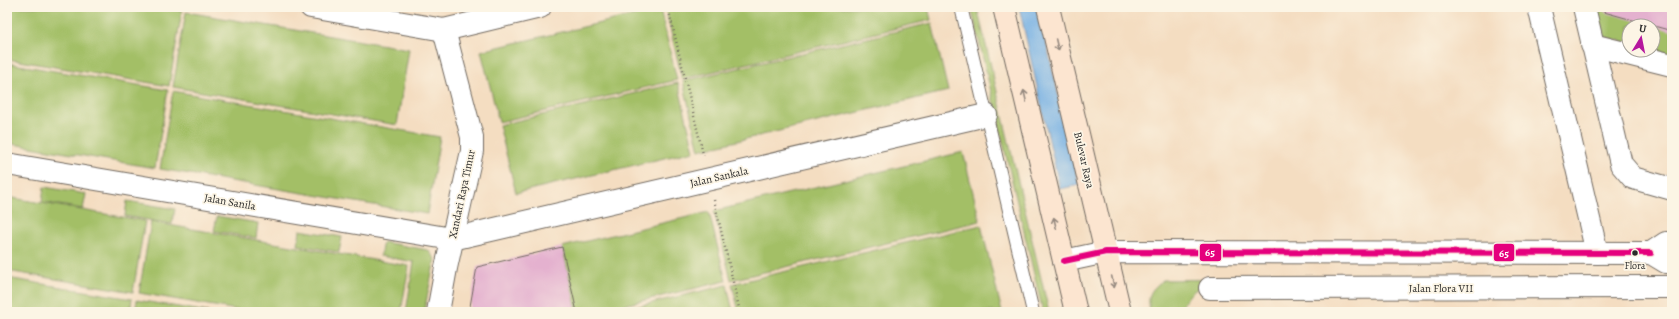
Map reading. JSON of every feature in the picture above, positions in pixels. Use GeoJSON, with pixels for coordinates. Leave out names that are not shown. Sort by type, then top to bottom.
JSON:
{"type":"FeatureCollection","features":[{"type":"Feature","properties":{"kind":"street"},"geometry":{"type":"LineString","coordinates":[[311,7],[444,30],[540,7]]}},
{"type":"Feature","properties":{"kind":"street"},"geometry":{"type":"LineString","coordinates":[[1004,7],[1076,312]]}},
{"type":"Feature","properties":{"kind":"street","name":"Bulevar Raya"},"geometry":{"type":"LineString","coordinates":[[1048,7],[1120,312]]}},
{"type":"Feature","properties":{"kind":"street"},"geometry":{"type":"LineString","coordinates":[[1539,7],[1596,253]]}},
{"type":"Feature","properties":{"kind":"street"},"geometry":{"type":"LineString","coordinates":[[1584,7],[1621,164],[1633,178],[1672,189]]}},
{"type":"Feature","properties":{"kind":"street","name":"Xandari Raya Timur"},"geometry":{"type":"LineString","coordinates":[[438,312],[452,239],[472,151],[472,137],[444,30]]}},
{"type":"Feature","properties":{"kind":"street"},"geometry":{"type":"LineString","coordinates":[[1592,45],[1672,65]]}},
{"type":"Feature","properties":{"kind":"street","name":"Jalan Sankala"},"geometry":{"type":"LineString","coordinates":[[452,239],[986,116]]}},
{"type":"Feature","properties":{"kind":"street","name":"Jalan Sanila"},"geometry":{"type":"LineString","coordinates":[[7,164],[452,239]]}},
{"type":"Feature","properties":{"kind":"street"},"geometry":{"type":"LineString","coordinates":[[1651,253],[1666,243],[1672,243]]}},
{"type":"Feature","properties":{"kind":"street"},"geometry":{"type":"LineString","coordinates":[[1064,261],[1106,252],[1651,253],[1666,262],[1672,262]]}},
{"type":"Feature","properties":{"kind":"street","name":"Jalan Flora VII"},"geometry":{"type":"LineString","coordinates":[[1210,288],[1672,287]]}},
{"type":"Feature","properties":{"kind":"lane"},"geometry":{"type":"LineString","coordinates":[[961,7],[1033,312]]}},
{"type":"Feature","properties":{"kind":"green space"},"geometry":{"type":"Polygon","coordinates":[[[7,7],[160,7],[182,11],[169,86],[7,59],[7,7]]]}},
{"type":"Feature","properties":{"kind":"green space"},"geometry":{"type":"Polygon","coordinates":[[[665,7],[928,7],[931,20],[682,79],[665,7]]]}},
{"type":"Feature","properties":{"kind":"green space"},"geometry":{"type":"Polygon","coordinates":[[[971,7],[977,7],[1049,312],[1043,312],[971,7]]]}},
{"type":"Feature","properties":{"kind":"green space"},"geometry":{"type":"Polygon","coordinates":[[[1594,7],[1672,7],[1672,54],[1661,52],[1661,18],[1621,18],[1621,41],[1601,36],[1594,7]]]}},
{"type":"Feature","properties":{"kind":"green space"},"geometry":{"type":"Polygon","coordinates":[[[660,9],[677,80],[499,122],[481,51],[660,9]]]}},
{"type":"Feature","properties":{"kind":"green space"},"geometry":{"type":"Polygon","coordinates":[[[186,12],[409,49],[397,125],[173,87],[186,12]]]}},
{"type":"Feature","properties":{"kind":"green space"},"geometry":{"type":"Polygon","coordinates":[[[932,23],[948,91],[699,150],[683,81],[932,23]]]}},
{"type":"Feature","properties":{"kind":"green space"},"geometry":{"type":"Polygon","coordinates":[[[7,63],[168,90],[155,168],[7,143],[7,63]]]}},
{"type":"Feature","properties":{"kind":"green space"},"geometry":{"type":"Polygon","coordinates":[[[678,83],[694,151],[516,193],[499,125],[678,83]]]}},
{"type":"Feature","properties":{"kind":"green space"},"geometry":{"type":"Polygon","coordinates":[[[173,91],[440,137],[427,214],[160,169],[173,91]]]}},
{"type":"Feature","properties":{"kind":"green space"},"geometry":{"type":"Polygon","coordinates":[[[963,152],[980,221],[731,280],[714,211],[963,152]]]}},
{"type":"Feature","properties":{"kind":"green space"},"geometry":{"type":"Polygon","coordinates":[[[44,187],[86,194],[83,209],[42,202],[44,187]]]}},
{"type":"Feature","properties":{"kind":"green space"},"geometry":{"type":"Polygon","coordinates":[[[7,197],[145,221],[133,292],[7,271],[7,197]]]}},
{"type":"Feature","properties":{"kind":"green space"},"geometry":{"type":"Polygon","coordinates":[[[127,201],[175,209],[172,224],[125,216],[127,201]]]}},
{"type":"Feature","properties":{"kind":"green space"},"geometry":{"type":"Polygon","coordinates":[[[709,212],[726,281],[594,312],[577,312],[562,247],[709,212]]]}},
{"type":"Feature","properties":{"kind":"green space"},"geometry":{"type":"Polygon","coordinates":[[[217,216],[258,223],[256,238],[214,231],[217,216]]]}},
{"type":"Feature","properties":{"kind":"green space"},"geometry":{"type":"Polygon","coordinates":[[[151,222],[409,266],[401,312],[249,312],[139,293],[151,222]]]}},
{"type":"Feature","properties":{"kind":"green space"},"geometry":{"type":"Polygon","coordinates":[[[981,225],[1002,312],[739,312],[732,284],[981,225]]]}},
{"type":"Feature","properties":{"kind":"green space"},"geometry":{"type":"Polygon","coordinates":[[[300,230],[342,237],[339,252],[298,245],[300,230]]]}},
{"type":"Feature","properties":{"kind":"green space"},"geometry":{"type":"Polygon","coordinates":[[[383,242],[428,250],[435,259],[424,312],[406,312],[414,262],[380,256],[383,242]]]}},
{"type":"Feature","properties":{"kind":"green space"},"geometry":{"type":"Polygon","coordinates":[[[7,278],[132,299],[130,312],[7,312],[7,278]]]}},
{"type":"Feature","properties":{"kind":"green space"},"geometry":{"type":"Polygon","coordinates":[[[1225,279],[1210,283],[1197,289],[1188,298],[1180,312],[1150,312],[1150,293],[1163,280],[1225,279]]]}},
{"type":"Feature","properties":{"kind":"green space"},"geometry":{"type":"Polygon","coordinates":[[[727,285],[733,312],[614,312],[727,285]]]}},
{"type":"Feature","properties":{"kind":"green space"},"geometry":{"type":"Polygon","coordinates":[[[137,300],[208,312],[135,312],[137,300]]]}},
{"type":"Feature","properties":{"kind":"water"},"geometry":{"type":"Polygon","coordinates":[[[1019,7],[1038,7],[1079,185],[1060,189],[1019,7]]]}},
{"type":"Feature","properties":{"kind":"building"},"geometry":{"type":"Polygon","coordinates":[[[1605,7],[1672,7],[1672,31],[1661,28],[1661,18],[1625,18],[1604,12],[1605,7]]]}},
{"type":"Feature","properties":{"kind":"building"},"geometry":{"type":"Polygon","coordinates":[[[562,247],[577,312],[469,312],[477,267],[562,247]]]}},
{"type":"Feature","properties":{"kind":"transit line","name":"65"},"geometry":{"type":"LineString","coordinates":[[1064,261],[1106,252],[1651,253]]}},
{"type":"Feature","properties":{"kind":"place","name":"Flora"},"geometry":{"type":"Point","coordinates":[1635,253]}}]}
